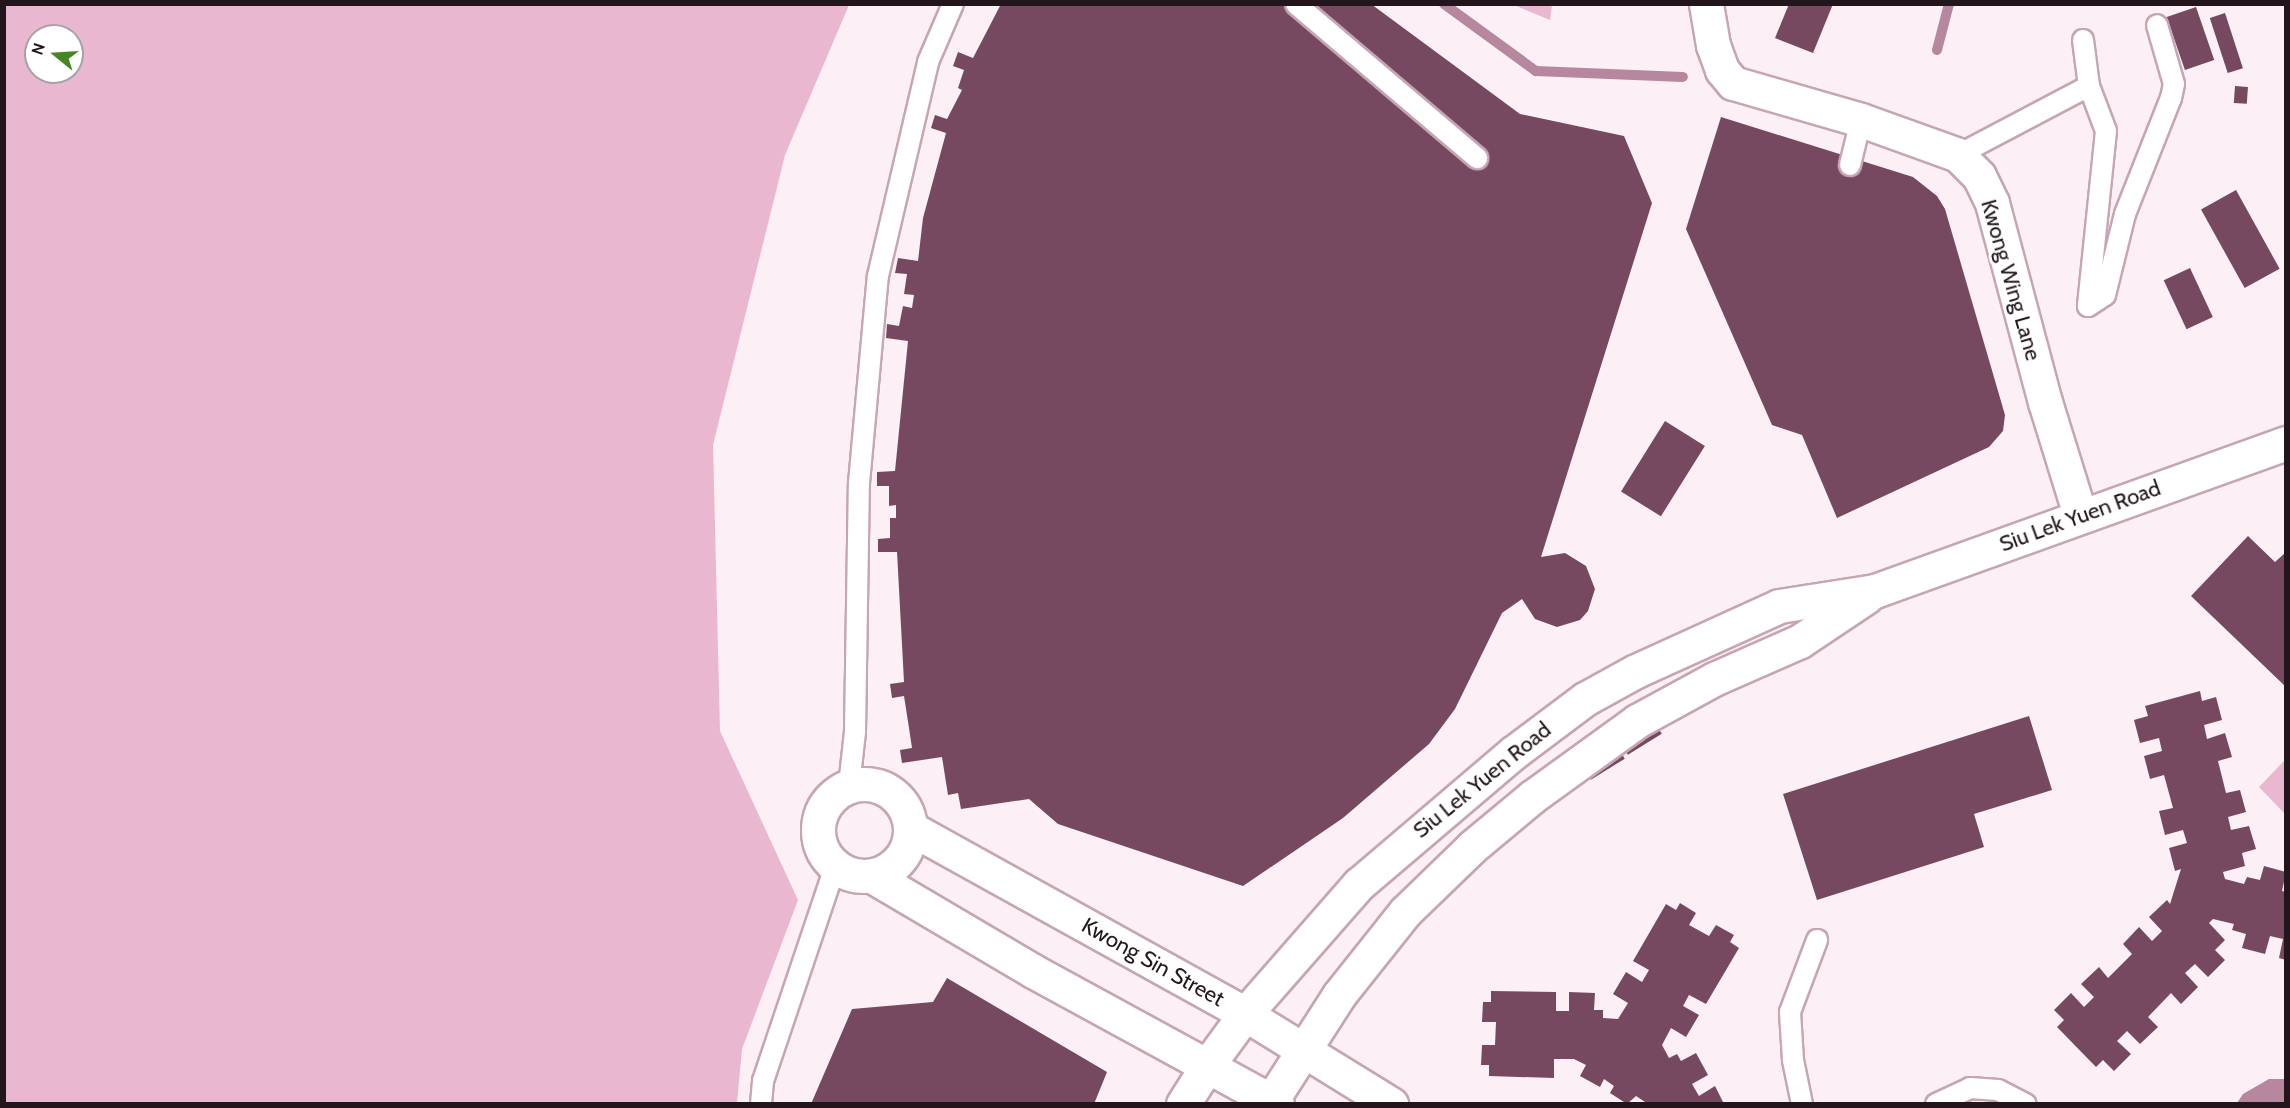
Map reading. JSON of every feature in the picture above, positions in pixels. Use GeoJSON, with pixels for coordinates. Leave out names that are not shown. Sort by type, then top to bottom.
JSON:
{"type":"FeatureCollection","features":[{"type":"Feature","properties":{"kind":"street","name":"Kwong Wing Lane"},"geometry":{"type":"LineString","coordinates":[[1706,4],[1713,45],[1722,70],[1733,83],[1861,120],[1958,155],[1978,176],[1992,203],[2045,402],[2080,515]]}},
{"type":"Feature","properties":{"kind":"street","name":"Siu Lek Yuen Road"},"geometry":{"type":"LineString","coordinates":[[1183,1104],[1245,1014],[1359,884],[1514,753],[1585,699],[1636,671],[1779,606],[1875,591],[2286,442]]}},
{"type":"Feature","properties":{"kind":"street","name":"Siu Lek Yuen Road"},"geometry":{"type":"LineString","coordinates":[[1272,1103],[1301,1050],[1405,912],[1472,847],[1532,797],[1637,721],[1714,679],[1800,641],[1875,591]]}},
{"type":"Feature","properties":{"kind":"street"},"geometry":{"type":"LineString","coordinates":[[872,876],[896,864],[904,854],[910,828],[901,801],[890,792],[863,783],[849,786],[826,803],[819,815],[819,844],[835,867],[847,874],[872,876],[1033,971],[1272,1103]]}},
{"type":"Feature","properties":{"kind":"street","name":"Kwong Sin Street"},"geometry":{"type":"LineString","coordinates":[[910,828],[1245,1014],[1391,1104]]}},
{"type":"Feature","properties":{"kind":"lane"},"geometry":{"type":"LineString","coordinates":[[849,786],[855,732],[859,483],[878,276],[928,62],[952,4]]}},
{"type":"Feature","properties":{"kind":"lane"},"geometry":{"type":"LineString","coordinates":[[1296,4],[1477,158]]}},
{"type":"Feature","properties":{"kind":"lane"},"geometry":{"type":"LineString","coordinates":[[2083,40],[2089,86],[2106,130],[2088,306],[2105,295],[2125,214],[2171,98],[2174,84],[2157,25]]}},
{"type":"Feature","properties":{"kind":"lane"},"geometry":{"type":"LineString","coordinates":[[1958,155],[2089,86]]}},
{"type":"Feature","properties":{"kind":"lane"},"geometry":{"type":"LineString","coordinates":[[1850,165],[1861,120]]}},
{"type":"Feature","properties":{"kind":"lane"},"geometry":{"type":"LineString","coordinates":[[761,1104],[763,1081],[835,867]]}},
{"type":"Feature","properties":{"kind":"lane"},"geometry":{"type":"LineString","coordinates":[[1802,1104],[1793,1060],[1790,1012],[1817,940]]}},
{"type":"Feature","properties":{"kind":"lane"},"geometry":{"type":"LineString","coordinates":[[1936,1104],[1970,1088],[1998,1090],[2026,1104]]}},
{"type":"Feature","properties":{"kind":"shaded area"},"geometry":{"type":"Polygon","coordinates":[[[5,4],[849,5],[785,155],[713,445],[720,731],[798,900],[742,1049],[737,1103],[5,1103],[5,4]]]}},
{"type":"Feature","properties":{"kind":"shaded area"},"geometry":{"type":"Polygon","coordinates":[[[1514,5],[1552,5],[1550,20],[1514,5]]]}},
{"type":"Feature","properties":{"kind":"shaded area"},"geometry":{"type":"Polygon","coordinates":[[[2285,760],[2285,814],[2259,787],[2285,760]]]}},
{"type":"Feature","properties":{"kind":"shaded area"},"geometry":{"type":"Polygon","coordinates":[[[2269,1079],[2285,1079],[2285,1103],[2237,1103],[2243,1094],[2269,1079]]]}},
{"type":"Feature","properties":{"kind":"building"},"geometry":{"type":"Polygon","coordinates":[[[1001,4],[1371,4],[1520,114],[1624,136],[1652,203],[1541,557],[1565,553],[1586,566],[1595,589],[1588,611],[1580,620],[1557,627],[1535,619],[1522,599],[1502,613],[1455,709],[1429,744],[1343,818],[1243,886],[1058,824],[1029,799],[961,809],[958,793],[948,795],[942,757],[902,763],[900,750],[912,748],[904,696],[892,698],[890,684],[904,682],[897,552],[878,552],[878,539],[890,538],[890,518],[896,518],[896,505],[889,506],[889,486],[877,486],[877,472],[895,471],[908,341],[886,338],[887,324],[899,326],[903,306],[912,308],[914,295],[904,294],[907,274],[895,273],[898,258],[918,261],[923,218],[946,133],[931,128],[935,115],[947,119],[962,90],[958,88],[964,70],[953,66],[958,52],[973,58],[1001,4]]]}},
{"type":"Feature","properties":{"kind":"building"},"geometry":{"type":"Polygon","coordinates":[[[1789,4],[1833,4],[1813,53],[1775,38],[1789,4]]]}},
{"type":"Feature","properties":{"kind":"building"},"geometry":{"type":"Polygon","coordinates":[[[2196,7],[2214,60],[2185,70],[2167,17],[2196,7]]]}},
{"type":"Feature","properties":{"kind":"building"},"geometry":{"type":"Polygon","coordinates":[[[2225,13],[2243,68],[2228,73],[2210,18],[2225,13]]]}},
{"type":"Feature","properties":{"kind":"building"},"geometry":{"type":"Polygon","coordinates":[[[2235,86],[2248,87],[2247,104],[2234,103],[2235,86]]]}},
{"type":"Feature","properties":{"kind":"building"},"geometry":{"type":"Polygon","coordinates":[[[1721,117],[1913,177],[1937,196],[1945,209],[2005,415],[2003,431],[1989,447],[1837,518],[1802,435],[1772,425],[1686,229],[1721,117]]]}},
{"type":"Feature","properties":{"kind":"building"},"geometry":{"type":"Polygon","coordinates":[[[2236,190],[2280,269],[2245,288],[2201,209],[2236,190]]]}},
{"type":"Feature","properties":{"kind":"building"},"geometry":{"type":"Polygon","coordinates":[[[2190,268],[2213,317],[2187,329],[2164,280],[2190,268]]]}},
{"type":"Feature","properties":{"kind":"building"},"geometry":{"type":"Polygon","coordinates":[[[1665,421],[1705,446],[1661,516],[1621,491],[1665,421]]]}},
{"type":"Feature","properties":{"kind":"building"},"geometry":{"type":"Polygon","coordinates":[[[2248,536],[2275,562],[2286,552],[2286,687],[2191,596],[2248,536]]]}},
{"type":"Feature","properties":{"kind":"building"},"geometry":{"type":"Polygon","coordinates":[[[2200,691],[2202,701],[2216,697],[2222,720],[2204,725],[2207,739],[2225,733],[2232,757],[2218,761],[2226,793],[2240,790],[2246,812],[2228,817],[2231,830],[2249,826],[2256,849],[2242,853],[2245,866],[2223,872],[2225,879],[2244,884],[2247,877],[2260,880],[2264,866],[2286,872],[2282,891],[2286,892],[2286,960],[2279,958],[2283,939],[2270,936],[2265,954],[2242,948],[2246,934],[2232,930],[2234,924],[2213,919],[2209,923],[2225,940],[2215,950],[2225,960],[2208,977],[2195,964],[2185,973],[2198,987],[2181,1004],[2171,993],[2148,1017],[2158,1027],[2140,1044],[2127,1031],[2117,1041],[2131,1054],[2114,1071],[2103,1060],[2096,1067],[2057,1027],[2064,1020],[2054,1010],[2071,993],[2084,1007],[2094,997],[2081,984],[2099,967],[2108,978],[2132,954],[2123,944],[2139,927],[2152,941],[2162,931],[2149,917],[2167,900],[2170,904],[2181,869],[2175,871],[2169,848],[2187,843],[2183,830],[2165,835],[2159,811],[2173,808],[2164,775],[2150,779],[2144,756],[2162,751],[2159,738],[2140,743],[2134,720],[2148,716],[2145,706],[2200,691]]]}},
{"type":"Feature","properties":{"kind":"building"},"geometry":{"type":"Polygon","coordinates":[[[2029,716],[2052,790],[1974,814],[1984,847],[1817,900],[1783,794],[2029,716]]]}},
{"type":"Feature","properties":{"kind":"building"},"geometry":{"type":"Polygon","coordinates":[[[1657,726],[1662,734],[1628,755],[1623,747],[1657,726]]]}},
{"type":"Feature","properties":{"kind":"building"},"geometry":{"type":"Polygon","coordinates":[[[1620,751],[1625,759],[1591,780],[1586,772],[1620,751]]]}},
{"type":"Feature","properties":{"kind":"building"},"geometry":{"type":"Polygon","coordinates":[[[1680,903],[1696,913],[1689,925],[1709,936],[1716,925],[1734,935],[1730,942],[1739,948],[1706,1004],[1689,995],[1683,1006],[1699,1015],[1686,1037],[1671,1028],[1662,1045],[1669,1058],[1677,1054],[1681,1061],[1696,1053],[1708,1075],[1692,1084],[1699,1096],[1715,1086],[1724,1104],[1648,1104],[1636,1096],[1627,1104],[1610,1093],[1614,1086],[1604,1079],[1600,1087],[1580,1076],[1586,1065],[1574,1059],[1554,1059],[1554,1078],[1489,1076],[1489,1065],[1481,1065],[1482,1045],[1495,1045],[1496,1022],[1482,1022],[1483,1002],[1491,1002],[1491,991],[1556,992],[1556,1011],[1569,1011],[1569,992],[1595,993],[1594,1010],[1603,1010],[1603,1018],[1618,1019],[1628,1003],[1613,994],[1626,972],[1642,982],[1649,970],[1633,961],[1666,904],[1676,910],[1680,903]]]}},
{"type":"Feature","properties":{"kind":"building"},"geometry":{"type":"Polygon","coordinates":[[[947,978],[1107,1072],[1094,1104],[811,1104],[852,1009],[933,1002],[947,978]]]}},
{"type":"Feature","properties":{"kind":"waterway"},"geometry":{"type":"LineString","coordinates":[[1444,4],[1536,71],[1683,77]]}},
{"type":"Feature","properties":{"kind":"waterway"},"geometry":{"type":"LineString","coordinates":[[1937,50],[1949,4]]}}]}
